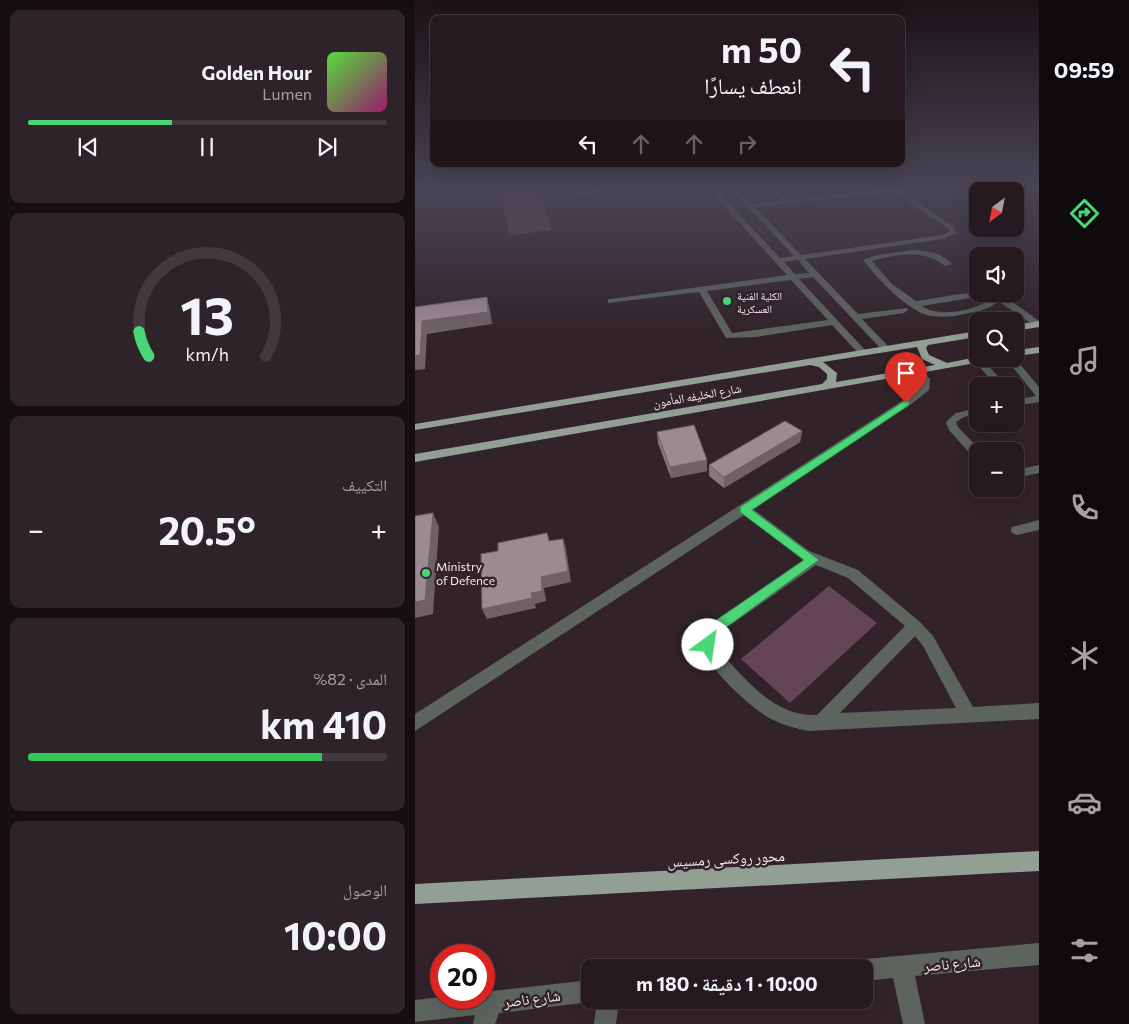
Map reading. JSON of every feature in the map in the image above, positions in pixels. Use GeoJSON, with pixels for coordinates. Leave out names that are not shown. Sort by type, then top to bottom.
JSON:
{"type":"FeatureCollection","features":[{"type":"Feature","properties":{"kind":"main road"},"geometry":{"type":"LineString","coordinates":[[1024,326],[1038,324]]}},
{"type":"Feature","properties":{"kind":"main road","name":"شارع الخليفه المأمون"},"geometry":{"type":"LineString","coordinates":[[415,427],[969,335]]}},
{"type":"Feature","properties":{"kind":"main road"},"geometry":{"type":"LineString","coordinates":[[925,343],[921,348],[925,357],[945,366]]}},
{"type":"Feature","properties":{"kind":"main road"},"geometry":{"type":"LineString","coordinates":[[1024,352],[1039,350]]}},
{"type":"Feature","properties":{"kind":"main road","name":"شارع الخليفه المأمون"},"geometry":{"type":"LineString","coordinates":[[415,458],[969,361]]}},
{"type":"Feature","properties":{"kind":"main road"},"geometry":{"type":"LineString","coordinates":[[811,362],[830,370],[833,377],[825,386]]}},
{"type":"Feature","properties":{"kind":"main road","name":"محور روكسى رمسيس"},"geometry":{"type":"LineString","coordinates":[[415,894],[1039,861]]}},
{"type":"Feature","properties":{"kind":"street"},"geometry":{"type":"LineString","coordinates":[[754,236],[863,353]]}},
{"type":"Feature","properties":{"kind":"street"},"geometry":{"type":"LineString","coordinates":[[778,236],[886,349]]}},
{"type":"Feature","properties":{"kind":"street"},"geometry":{"type":"LineString","coordinates":[[777,261],[947,236]]}},
{"type":"Feature","properties":{"kind":"street"},"geometry":{"type":"LineString","coordinates":[[948,264],[935,255],[924,252],[868,259],[867,262],[889,286],[928,313],[939,315],[983,308],[993,302]]}},
{"type":"Feature","properties":{"kind":"street"},"geometry":{"type":"LineString","coordinates":[[611,301],[816,274]]}},
{"type":"Feature","properties":{"kind":"street"},"geometry":{"type":"LineString","coordinates":[[703,290],[729,336],[756,334],[834,322]]}},
{"type":"Feature","properties":{"kind":"street"},"geometry":{"type":"LineString","coordinates":[[914,304],[969,297]]}},
{"type":"Feature","properties":{"kind":"street"},"geometry":{"type":"LineString","coordinates":[[1006,302],[1038,324]]}},
{"type":"Feature","properties":{"kind":"street"},"geometry":{"type":"LineString","coordinates":[[856,317],[904,310]]}},
{"type":"Feature","properties":{"kind":"street"},"geometry":{"type":"LineString","coordinates":[[988,367],[996,377]]}},
{"type":"Feature","properties":{"kind":"street"},"geometry":{"type":"LineString","coordinates":[[1017,367],[1039,394]]}},
{"type":"Feature","properties":{"kind":"street"},"geometry":{"type":"LineString","coordinates":[[415,723],[744,510],[921,392],[926,383],[917,370]]}},
{"type":"Feature","properties":{"kind":"street"},"geometry":{"type":"LineString","coordinates":[[1024,401],[1039,399]]}},
{"type":"Feature","properties":{"kind":"street"},"geometry":{"type":"LineString","coordinates":[[969,412],[955,417],[951,422],[953,428],[969,445]]}},
{"type":"Feature","properties":{"kind":"street"},"geometry":{"type":"LineString","coordinates":[[744,510],[813,560],[853,574],[915,626],[928,641],[968,714]]}},
{"type":"Feature","properties":{"kind":"street"},"geometry":{"type":"LineString","coordinates":[[1017,530],[1039,525]]}},
{"type":"Feature","properties":{"kind":"street"},"geometry":{"type":"LineString","coordinates":[[813,560],[717,627],[710,635],[708,645],[712,654],[761,706],[771,713],[795,722],[821,722],[1039,711]]}},
{"type":"Feature","properties":{"kind":"street"},"geometry":{"type":"LineString","coordinates":[[821,722],[915,626]]}},
{"type":"Feature","properties":{"kind":"street","name":"شارع ناصر"},"geometry":{"type":"LineString","coordinates":[[873,969],[1039,954]]}},
{"type":"Feature","properties":{"kind":"street"},"geometry":{"type":"LineString","coordinates":[[902,967],[914,1024]]}},
{"type":"Feature","properties":{"kind":"street","name":"شارع ناصر"},"geometry":{"type":"LineString","coordinates":[[495,1001],[581,992]]}},
{"type":"Feature","properties":{"kind":"street","name":"شارع ناصر"},"geometry":{"type":"LineString","coordinates":[[415,1011],[432,1009]]}},
{"type":"Feature","properties":{"kind":"street"},"geometry":{"type":"LineString","coordinates":[[484,1024],[488,1009]]}},
{"type":"Feature","properties":{"kind":"street"},"geometry":{"type":"LineString","coordinates":[[605,1024],[607,1009]]}},
{"type":"Feature","properties":{"kind":"shaded area"},"geometry":{"type":"Polygon","coordinates":[[[829,586],[877,623],[790,703],[741,659],[829,586]]]}},
{"type":"Feature","properties":{"kind":"building"},"geometry":{"type":"Polygon","coordinates":[[[487,297],[488,312],[422,321],[420,355],[415,356],[415,307],[487,297]]]}},
{"type":"Feature","properties":{"kind":"building"},"geometry":{"type":"Polygon","coordinates":[[[785,421],[802,431],[724,477],[709,465],[785,421]]]}},
{"type":"Feature","properties":{"kind":"building"},"geometry":{"type":"Polygon","coordinates":[[[694,425],[707,460],[670,467],[657,432],[694,425]]]}},
{"type":"Feature","properties":{"kind":"building"},"geometry":{"type":"Polygon","coordinates":[[[433,513],[425,600],[415,602],[415,516],[433,513]]]}},
{"type":"Feature","properties":{"kind":"building"},"geometry":{"type":"Polygon","coordinates":[[[547,533],[549,541],[563,539],[568,571],[541,577],[542,591],[531,593],[532,598],[482,609],[481,554],[498,551],[498,543],[547,533]]]}},
{"type":"Feature","properties":{"kind":"place","name":"الكلية الفنية العسكرية"},"geometry":{"type":"Point","coordinates":[727,301]}},
{"type":"Feature","properties":{"kind":"place","name":"Ministry of Defence"},"geometry":{"type":"Point","coordinates":[426,573]}},
{"type":"Feature","properties":{"kind":"route"},"geometry":{"type":"LineString","coordinates":[[708,645],[710,635],[717,627],[813,560],[744,510],[906,403]]}}]}
